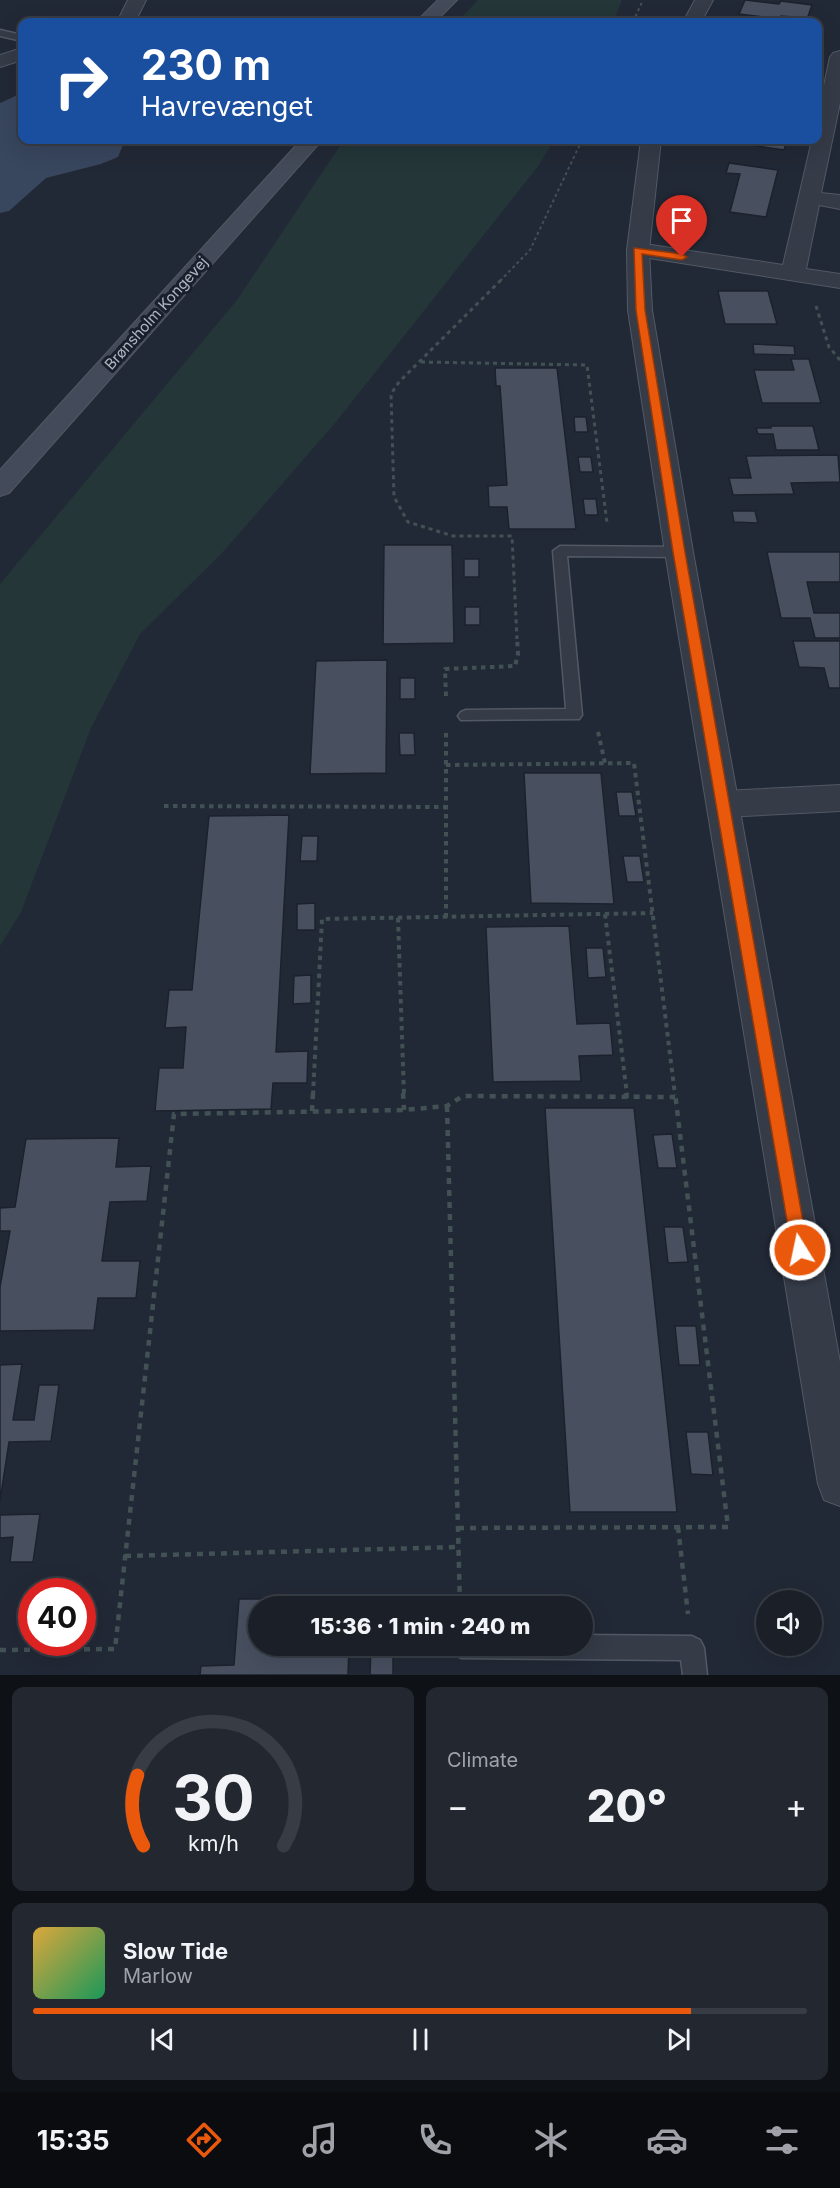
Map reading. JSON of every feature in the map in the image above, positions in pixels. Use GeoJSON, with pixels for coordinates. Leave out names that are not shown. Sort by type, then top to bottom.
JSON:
{"type":"FeatureCollection","features":[{"type":"Feature","properties":{"kind":"main road"},"geometry":{"type":"LineString","coordinates":[[429,18],[448,0]]}},
{"type":"Feature","properties":{"kind":"main road","name":"Brønsholm Kongevej"},"geometry":{"type":"LineString","coordinates":[[0,487],[308,144]]}},
{"type":"Feature","properties":{"kind":"street"},"geometry":{"type":"LineString","coordinates":[[128,18],[137,0]]}},
{"type":"Feature","properties":{"kind":"street"},"geometry":{"type":"LineString","coordinates":[[694,18],[704,0]]}},
{"type":"Feature","properties":{"kind":"street"},"geometry":{"type":"LineString","coordinates":[[0,60],[18,55]]}},
{"type":"Feature","properties":{"kind":"street"},"geometry":{"type":"LineString","coordinates":[[822,140],[839,65]]}},
{"type":"Feature","properties":{"kind":"street"},"geometry":{"type":"LineString","coordinates":[[651,144],[638,250],[640,310],[679,552],[840,1484]]}},
{"type":"Feature","properties":{"kind":"street"},"geometry":{"type":"LineString","coordinates":[[800,275],[809,197],[821,144]]}},
{"type":"Feature","properties":{"kind":"street"},"geometry":{"type":"LineString","coordinates":[[809,197],[840,201]]}},
{"type":"Feature","properties":{"kind":"street"},"geometry":{"type":"LineString","coordinates":[[638,250],[840,281]]}},
{"type":"Feature","properties":{"kind":"street"},"geometry":{"type":"LineString","coordinates":[[724,804],[840,798]]}},
{"type":"Feature","properties":{"kind":"lane"},"geometry":{"type":"LineString","coordinates":[[0,33],[18,37]]}},
{"type":"Feature","properties":{"kind":"lane"},"geometry":{"type":"LineString","coordinates":[[466,716],[574,715],[560,551],[679,552]]}},
{"type":"Feature","properties":{"kind":"lane"},"geometry":{"type":"LineString","coordinates":[[593,1647],[692,1648],[694,1675]]}},
{"type":"Feature","properties":{"kind":"path"},"geometry":{"type":"LineString","coordinates":[[635,18],[643,0]]}},
{"type":"Feature","properties":{"kind":"path"},"geometry":{"type":"LineString","coordinates":[[446,704],[446,669],[515,666],[518,654],[512,536],[453,536],[408,522],[394,497],[391,394],[399,382],[530,250],[580,144]]}},
{"type":"Feature","properties":{"kind":"path"},"geometry":{"type":"LineString","coordinates":[[800,275],[829,347],[840,360]]}},
{"type":"Feature","properties":{"kind":"path"},"geometry":{"type":"LineString","coordinates":[[421,362],[587,365],[610,551]]}},
{"type":"Feature","properties":{"kind":"path"},"geometry":{"type":"LineString","coordinates":[[446,725],[446,918]]}},
{"type":"Feature","properties":{"kind":"path"},"geometry":{"type":"LineString","coordinates":[[446,765],[634,763],[728,1527],[458,1528]]}},
{"type":"Feature","properties":{"kind":"path"},"geometry":{"type":"LineString","coordinates":[[164,806],[447,807]]}},
{"type":"Feature","properties":{"kind":"path"},"geometry":{"type":"LineString","coordinates":[[605,914],[627,1098]]}},
{"type":"Feature","properties":{"kind":"path"},"geometry":{"type":"LineString","coordinates":[[312,1111],[322,919],[653,914]]}},
{"type":"Feature","properties":{"kind":"path"},"geometry":{"type":"LineString","coordinates":[[398,918],[404,1110]]}},
{"type":"Feature","properties":{"kind":"path"},"geometry":{"type":"LineString","coordinates":[[0,1650],[115,1649],[174,1114],[404,1110],[447,1106],[463,1096],[675,1097]]}},
{"type":"Feature","properties":{"kind":"path"},"geometry":{"type":"LineString","coordinates":[[447,1106],[460,1596]]}},
{"type":"Feature","properties":{"kind":"path"},"geometry":{"type":"LineString","coordinates":[[678,1527],[692,1648]]}},
{"type":"Feature","properties":{"kind":"path"},"geometry":{"type":"LineString","coordinates":[[125,1556],[459,1547]]}},
{"type":"Feature","properties":{"kind":"shaded area"},"geometry":{"type":"Polygon","coordinates":[[[478,0],[622,0],[615,18],[461,18],[478,0]]]}},
{"type":"Feature","properties":{"kind":"shaded area"},"geometry":{"type":"Polygon","coordinates":[[[341,144],[552,144],[539,165],[336,422],[222,553],[140,634],[91,728],[21,912],[0,946],[0,584],[237,300],[341,144]]]}},
{"type":"Feature","properties":{"kind":"water"},"geometry":{"type":"Polygon","coordinates":[[[18,95],[18,144],[123,144],[118,157],[101,164],[46,178],[9,211],[0,213],[0,103],[18,95]]]}},
{"type":"Feature","properties":{"kind":"building"},"geometry":{"type":"Polygon","coordinates":[[[745,0],[812,5],[807,18],[781,16],[780,18],[772,18],[739,14],[745,0]]]}},
{"type":"Feature","properties":{"kind":"building"},"geometry":{"type":"Polygon","coordinates":[[[744,144],[786,144],[784,150],[744,144]]]}},
{"type":"Feature","properties":{"kind":"building"},"geometry":{"type":"Polygon","coordinates":[[[729,163],[778,170],[766,217],[730,212],[740,174],[726,173],[729,163]]]}},
{"type":"Feature","properties":{"kind":"building"},"geometry":{"type":"Polygon","coordinates":[[[718,291],[768,291],[777,324],[725,324],[718,291]]]}},
{"type":"Feature","properties":{"kind":"building"},"geometry":{"type":"Polygon","coordinates":[[[753,344],[794,346],[795,355],[754,354],[753,344]]]}},
{"type":"Feature","properties":{"kind":"building"},"geometry":{"type":"Polygon","coordinates":[[[791,359],[809,359],[821,403],[762,403],[754,370],[794,370],[791,359]]]}},
{"type":"Feature","properties":{"kind":"building"},"geometry":{"type":"Polygon","coordinates":[[[495,368],[557,368],[576,529],[509,529],[507,507],[489,507],[488,486],[507,485],[500,386],[496,386],[495,368]]]}},
{"type":"Feature","properties":{"kind":"building"},"geometry":{"type":"Polygon","coordinates":[[[574,417],[586,417],[588,432],[575,432],[574,417]]]}},
{"type":"Feature","properties":{"kind":"building"},"geometry":{"type":"Polygon","coordinates":[[[771,426],[813,426],[819,450],[776,450],[773,434],[758,434],[756,428],[771,428],[771,426]]]}},
{"type":"Feature","properties":{"kind":"building"},"geometry":{"type":"Polygon","coordinates":[[[838,455],[840,482],[791,483],[794,494],[733,495],[729,478],[751,478],[746,456],[838,455]]]}},
{"type":"Feature","properties":{"kind":"building"},"geometry":{"type":"Polygon","coordinates":[[[578,457],[591,457],[593,472],[580,472],[578,457]]]}},
{"type":"Feature","properties":{"kind":"building"},"geometry":{"type":"Polygon","coordinates":[[[583,499],[596,499],[598,515],[585,515],[583,499]]]}},
{"type":"Feature","properties":{"kind":"building"},"geometry":{"type":"Polygon","coordinates":[[[732,511],[755,511],[758,523],[734,522],[732,511]]]}},
{"type":"Feature","properties":{"kind":"building"},"geometry":{"type":"Polygon","coordinates":[[[384,545],[452,545],[454,643],[383,644],[384,545]]]}},
{"type":"Feature","properties":{"kind":"building"},"geometry":{"type":"Polygon","coordinates":[[[767,552],[840,552],[840,582],[807,582],[814,613],[840,613],[840,638],[815,638],[810,618],[781,618],[767,552]]]}},
{"type":"Feature","properties":{"kind":"building"},"geometry":{"type":"Polygon","coordinates":[[[464,559],[479,559],[479,577],[464,577],[464,559]]]}},
{"type":"Feature","properties":{"kind":"building"},"geometry":{"type":"Polygon","coordinates":[[[465,607],[480,607],[480,625],[465,625],[465,607]]]}},
{"type":"Feature","properties":{"kind":"building"},"geometry":{"type":"Polygon","coordinates":[[[793,641],[840,641],[840,688],[829,688],[824,668],[799,667],[793,641]]]}},
{"type":"Feature","properties":{"kind":"building"},"geometry":{"type":"Polygon","coordinates":[[[387,660],[386,773],[310,774],[316,661],[387,660]]]}},
{"type":"Feature","properties":{"kind":"building"},"geometry":{"type":"Polygon","coordinates":[[[400,678],[415,678],[415,699],[400,699],[400,678]]]}},
{"type":"Feature","properties":{"kind":"building"},"geometry":{"type":"Polygon","coordinates":[[[399,733],[414,733],[415,755],[400,755],[399,733]]]}},
{"type":"Feature","properties":{"kind":"building"},"geometry":{"type":"Polygon","coordinates":[[[524,773],[601,773],[614,904],[531,903],[524,773]]]}},
{"type":"Feature","properties":{"kind":"building"},"geometry":{"type":"Polygon","coordinates":[[[616,792],[632,792],[636,816],[619,816],[616,792]]]}},
{"type":"Feature","properties":{"kind":"building"},"geometry":{"type":"Polygon","coordinates":[[[289,815],[276,1052],[308,1051],[307,1083],[273,1083],[271,1109],[155,1111],[159,1068],[183,1068],[186,1027],[165,1028],[169,990],[192,990],[209,816],[289,815]]]}},
{"type":"Feature","properties":{"kind":"building"},"geometry":{"type":"Polygon","coordinates":[[[302,836],[318,836],[317,861],[300,861],[302,836]]]}},
{"type":"Feature","properties":{"kind":"building"},"geometry":{"type":"Polygon","coordinates":[[[623,856],[640,856],[644,882],[627,882],[623,856]]]}},
{"type":"Feature","properties":{"kind":"building"},"geometry":{"type":"Polygon","coordinates":[[[315,903],[315,930],[297,930],[297,904],[315,903]]]}},
{"type":"Feature","properties":{"kind":"building"},"geometry":{"type":"Polygon","coordinates":[[[569,926],[577,1024],[610,1023],[613,1055],[579,1056],[581,1081],[493,1082],[486,927],[569,926]]]}},
{"type":"Feature","properties":{"kind":"building"},"geometry":{"type":"Polygon","coordinates":[[[586,948],[603,948],[606,977],[588,978],[586,948]]]}},
{"type":"Feature","properties":{"kind":"building"},"geometry":{"type":"Polygon","coordinates":[[[311,975],[311,1003],[293,1004],[294,976],[311,975]]]}},
{"type":"Feature","properties":{"kind":"building"},"geometry":{"type":"Polygon","coordinates":[[[545,1108],[634,1108],[677,1512],[570,1512],[545,1108]]]}},
{"type":"Feature","properties":{"kind":"building"},"geometry":{"type":"Polygon","coordinates":[[[672,1134],[677,1168],[658,1168],[653,1135],[672,1134]]]}},
{"type":"Feature","properties":{"kind":"building"},"geometry":{"type":"Polygon","coordinates":[[[119,1138],[116,1167],[151,1166],[147,1201],[110,1202],[102,1261],[140,1261],[136,1298],[98,1298],[94,1330],[0,1331],[0,1287],[10,1231],[0,1231],[0,1208],[15,1207],[26,1139],[119,1138]]]}},
{"type":"Feature","properties":{"kind":"building"},"geometry":{"type":"Polygon","coordinates":[[[664,1227],[683,1227],[688,1262],[668,1263],[664,1227]]]}},
{"type":"Feature","properties":{"kind":"building"},"geometry":{"type":"Polygon","coordinates":[[[675,1326],[696,1326],[700,1365],[679,1365],[675,1326]]]}},
{"type":"Feature","properties":{"kind":"building"},"geometry":{"type":"Polygon","coordinates":[[[22,1364],[13,1420],[34,1420],[39,1385],[59,1385],[51,1441],[9,1442],[0,1501],[0,1365],[22,1364]]]}},
{"type":"Feature","properties":{"kind":"building"},"geometry":{"type":"Polygon","coordinates":[[[686,1432],[708,1432],[713,1475],[691,1474],[686,1432]]]}},
{"type":"Feature","properties":{"kind":"building"},"geometry":{"type":"Polygon","coordinates":[[[40,1514],[33,1562],[10,1562],[13,1537],[0,1538],[0,1515],[40,1514]]]}},
{"type":"Feature","properties":{"kind":"building"},"geometry":{"type":"Polygon","coordinates":[[[239,1599],[248,1599],[248,1656],[349,1656],[348,1675],[200,1675],[201,1666],[234,1665],[239,1599]]]}},
{"type":"Feature","properties":{"kind":"building"},"geometry":{"type":"Polygon","coordinates":[[[371,1656],[393,1656],[393,1675],[370,1675],[371,1656]]]}},
{"type":"Feature","properties":{"kind":"route"},"geometry":{"type":"LineString","coordinates":[[682,257],[638,250],[640,310],[679,552],[800,1250]]}}]}
